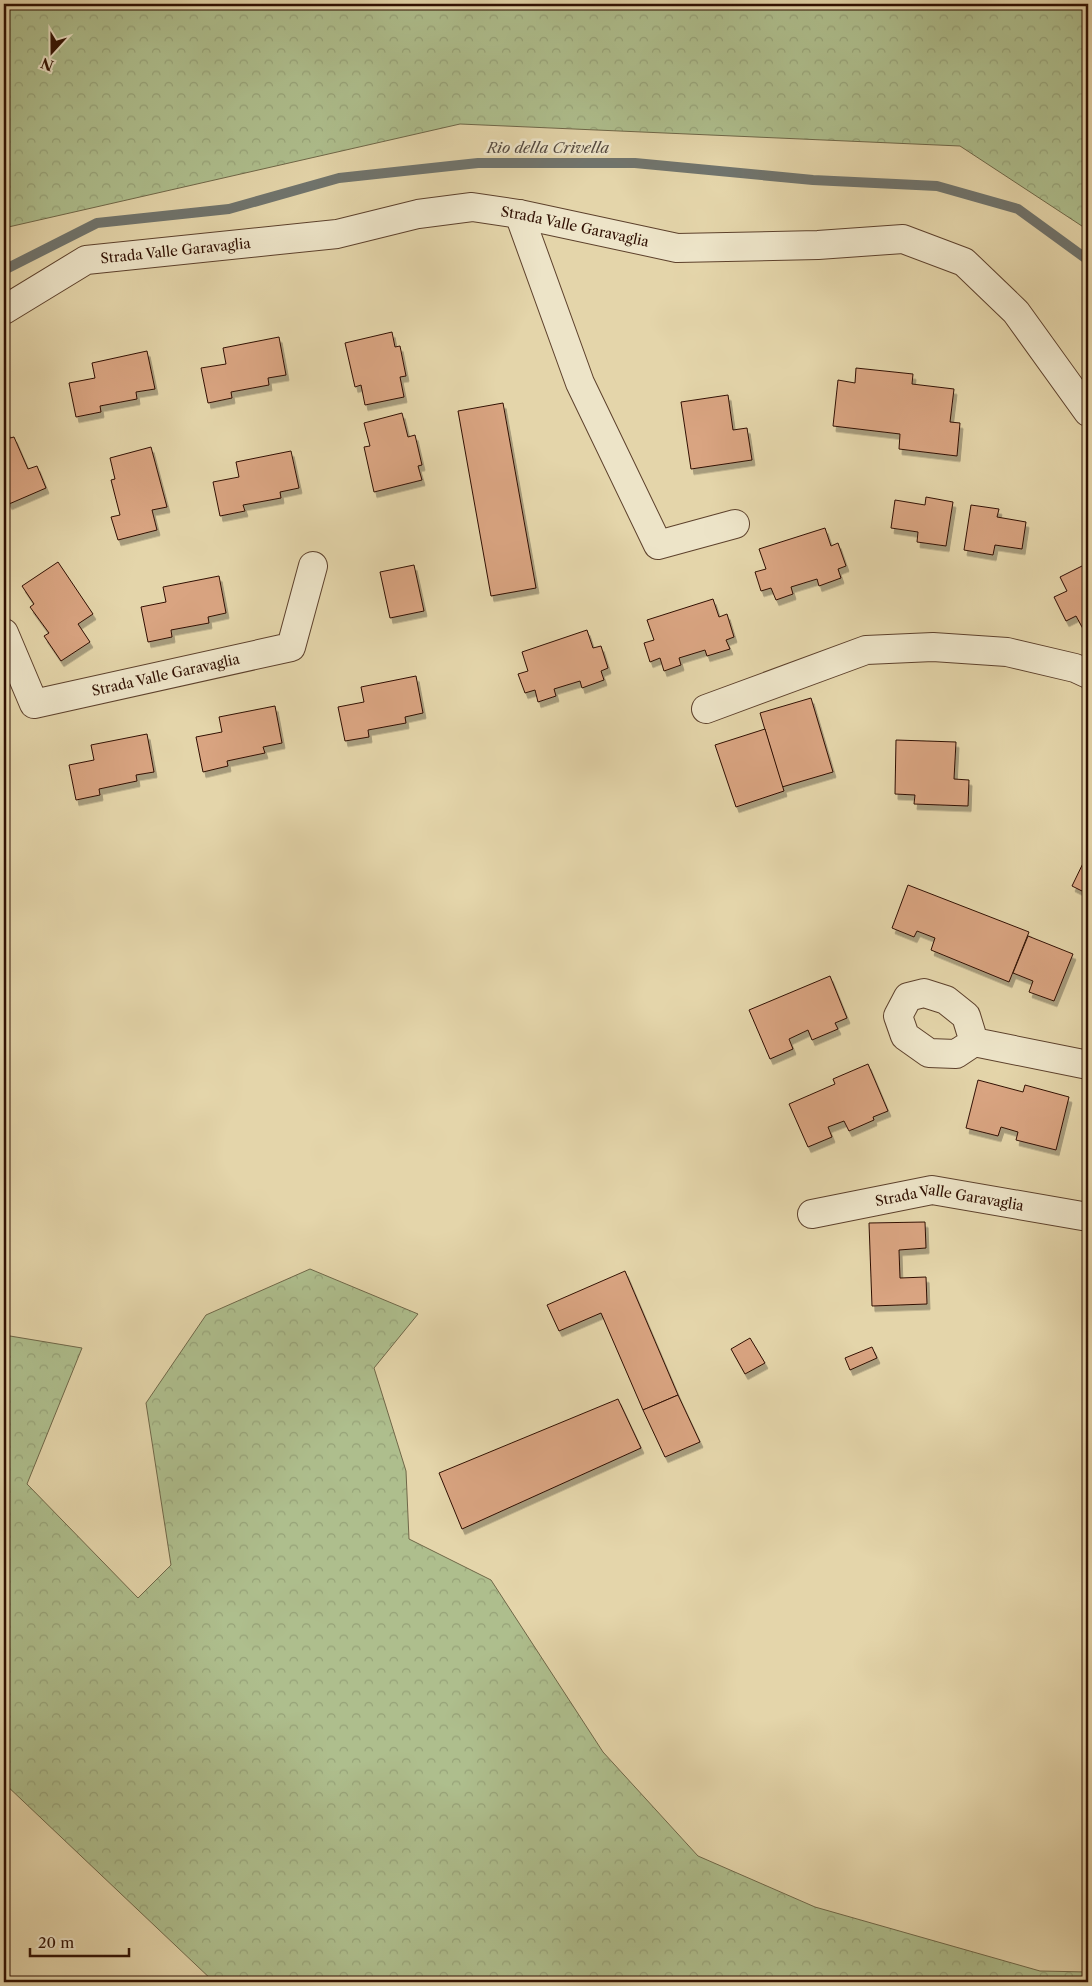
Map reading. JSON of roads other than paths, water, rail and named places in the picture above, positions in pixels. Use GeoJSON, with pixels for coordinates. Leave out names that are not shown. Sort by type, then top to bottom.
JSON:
{"type":"FeatureCollection","features":[{"type":"Feature","properties":{"kind":"street","name":"Strada Valle Garavaglia"},"geometry":{"type":"LineString","coordinates":[[4,310],[86,260],[337,234],[418,214],[472,207],[519,214],[677,248],[818,245],[903,239],[964,262],[1016,312],[1088,412]]}},
{"type":"Feature","properties":{"kind":"street"},"geometry":{"type":"LineString","coordinates":[[519,214],[580,383],[658,545],[735,524]]}},
{"type":"Feature","properties":{"kind":"street","name":"Strada Valle Garavaglia"},"geometry":{"type":"LineString","coordinates":[[4,633],[34,704],[291,647],[313,566]]}},
{"type":"Feature","properties":{"kind":"street"},"geometry":{"type":"LineString","coordinates":[[706,709],[866,650],[933,647],[1006,652],[1075,668],[1088,674]]}},
{"type":"Feature","properties":{"kind":"street"},"geometry":{"type":"LineString","coordinates":[[974,1042],[1088,1065]]}},
{"type":"Feature","properties":{"kind":"street","name":"Strada Valle Garavaglia"},"geometry":{"type":"LineString","coordinates":[[812,1214],[932,1190],[1088,1217]]}},
{"type":"Feature","properties":{"kind":"waterway","name":"Rio della Crivella"},"geometry":{"type":"LineString","coordinates":[[4,270],[97,223],[229,209],[339,178],[478,163],[635,163],[813,180],[937,186],[1018,209],[1088,260]]}}]}
